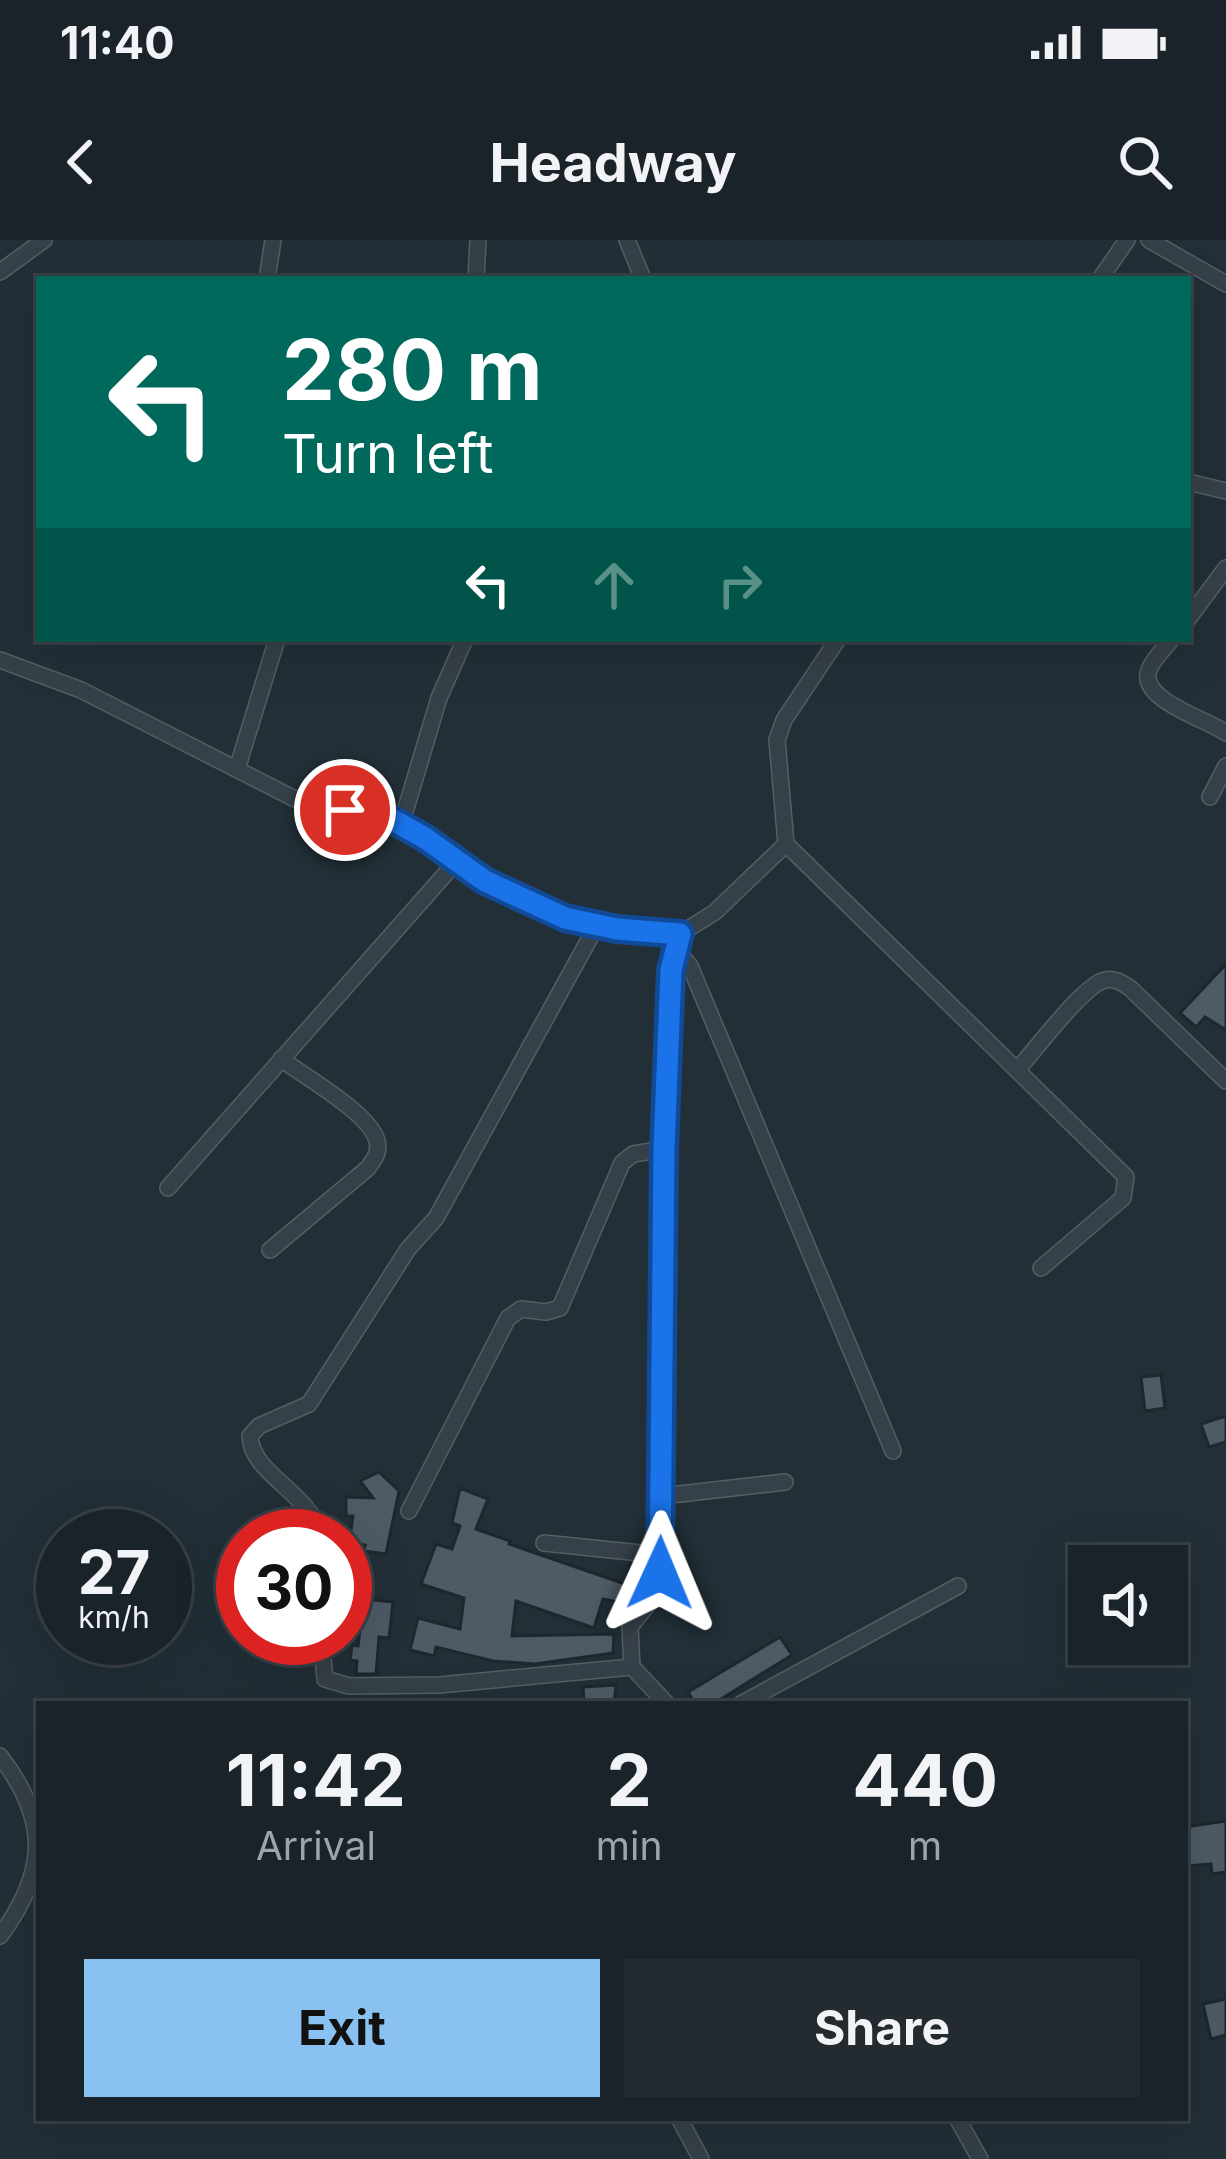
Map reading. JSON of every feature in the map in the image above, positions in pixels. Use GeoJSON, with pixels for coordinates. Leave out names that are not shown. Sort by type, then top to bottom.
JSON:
{"type":"FeatureCollection","features":[{"type":"Feature","properties":{"kind":"street"},"geometry":{"type":"LineString","coordinates":[[0,272],[44,240]]}},
{"type":"Feature","properties":{"kind":"street"},"geometry":{"type":"LineString","coordinates":[[267,276],[273,240]]}},
{"type":"Feature","properties":{"kind":"street"},"geometry":{"type":"LineString","coordinates":[[476,276],[478,240]]}},
{"type":"Feature","properties":{"kind":"street"},"geometry":{"type":"LineString","coordinates":[[627,240],[642,276]]}},
{"type":"Feature","properties":{"kind":"street"},"geometry":{"type":"LineString","coordinates":[[1102,276],[1127,240]]}},
{"type":"Feature","properties":{"kind":"street"},"geometry":{"type":"LineString","coordinates":[[1149,240],[1226,284]]}},
{"type":"Feature","properties":{"kind":"street"},"geometry":{"type":"LineString","coordinates":[[1191,483],[1226,491]]}},
{"type":"Feature","properties":{"kind":"street"},"geometry":{"type":"LineString","coordinates":[[1191,615],[1226,568]]}},
{"type":"Feature","properties":{"kind":"street"},"geometry":{"type":"LineString","coordinates":[[237,769],[276,642]]}},
{"type":"Feature","properties":{"kind":"street"},"geometry":{"type":"LineString","coordinates":[[401,825],[439,698],[464,642]]}},
{"type":"Feature","properties":{"kind":"street"},"geometry":{"type":"LineString","coordinates":[[836,642],[784,720],[777,740],[786,844],[1126,1177],[1124,1198],[1041,1268]]}},
{"type":"Feature","properties":{"kind":"street"},"geometry":{"type":"LineString","coordinates":[[1170,642],[1148,672],[1148,686],[1158,698],[1226,733]]}},
{"type":"Feature","properties":{"kind":"street"},"geometry":{"type":"LineString","coordinates":[[0,661],[81,690],[309,803],[401,825],[526,902],[565,918],[680,934],[690,931],[786,844]]}},
{"type":"Feature","properties":{"kind":"street"},"geometry":{"type":"LineString","coordinates":[[1210,797],[1226,766]]}},
{"type":"Feature","properties":{"kind":"street"},"geometry":{"type":"LineString","coordinates":[[168,1188],[456,862]]}},
{"type":"Feature","properties":{"kind":"street"},"geometry":{"type":"LineString","coordinates":[[308,1509],[254,1454],[250,1436],[259,1426],[309,1404],[408,1250],[436,1218],[597,925]]}},
{"type":"Feature","properties":{"kind":"street"},"geometry":{"type":"LineString","coordinates":[[664,1701],[632,1667],[630,1627],[654,1597],[660,1555],[664,1149],[673,952],[680,934]]}},
{"type":"Feature","properties":{"kind":"street"},"geometry":{"type":"LineString","coordinates":[[673,952],[689,966],[893,1451]]}},
{"type":"Feature","properties":{"kind":"street"},"geometry":{"type":"LineString","coordinates":[[1018,1069],[1086,993],[1102,981],[1113,980],[1130,988],[1226,1081]]}},
{"type":"Feature","properties":{"kind":"street"},"geometry":{"type":"LineString","coordinates":[[270,1250],[368,1168],[378,1153],[377,1137],[362,1119],[281,1059]]}},
{"type":"Feature","properties":{"kind":"street"},"geometry":{"type":"LineString","coordinates":[[409,1511],[508,1318],[520,1309],[546,1312],[560,1308],[622,1163],[633,1154],[664,1149]]}},
{"type":"Feature","properties":{"kind":"street"},"geometry":{"type":"LineString","coordinates":[[662,1496],[785,1482]]}},
{"type":"Feature","properties":{"kind":"street"},"geometry":{"type":"LineString","coordinates":[[544,1543],[660,1555]]}},
{"type":"Feature","properties":{"kind":"street"},"geometry":{"type":"LineString","coordinates":[[747,1701],[958,1586]]}},
{"type":"Feature","properties":{"kind":"street"},"geometry":{"type":"LineString","coordinates":[[324,1665],[325,1679],[349,1686],[439,1685],[632,1667]]}},
{"type":"Feature","properties":{"kind":"street"},"geometry":{"type":"LineString","coordinates":[[0,1756],[20,1782],[36,1828]]}},
{"type":"Feature","properties":{"kind":"street"},"geometry":{"type":"LineString","coordinates":[[0,1936],[16,1913],[36,1865]]}},
{"type":"Feature","properties":{"kind":"street"},"geometry":{"type":"LineString","coordinates":[[681,2121],[701,2159]]}},
{"type":"Feature","properties":{"kind":"street"},"geometry":{"type":"LineString","coordinates":[[958,2121],[980,2159]]}},
{"type":"Feature","properties":{"kind":"building"},"geometry":{"type":"Polygon","coordinates":[[[1226,964],[1226,1030],[1205,1017],[1196,1027],[1180,1013],[1226,964]]]}},
{"type":"Feature","properties":{"kind":"building"},"geometry":{"type":"Polygon","coordinates":[[[1161,1375],[1165,1408],[1145,1411],[1141,1377],[1161,1375]]]}},
{"type":"Feature","properties":{"kind":"building"},"geometry":{"type":"Polygon","coordinates":[[[1226,1416],[1226,1442],[1209,1447],[1201,1424],[1226,1416]]]}},
{"type":"Feature","properties":{"kind":"building"},"geometry":{"type":"Polygon","coordinates":[[[379,1472],[399,1491],[386,1554],[372,1552],[372,1509],[346,1509],[346,1497],[373,1498],[360,1481],[379,1472]]]}},
{"type":"Feature","properties":{"kind":"building"},"geometry":{"type":"Polygon","coordinates":[[[460,1488],[488,1499],[476,1529],[509,1544],[625,1584],[631,1564],[642,1565],[643,1592],[632,1605],[603,1599],[594,1628],[516,1601],[512,1636],[614,1634],[613,1653],[535,1664],[493,1661],[436,1647],[434,1656],[410,1650],[418,1618],[460,1629],[464,1598],[421,1584],[436,1544],[452,1549],[460,1526],[452,1523],[460,1488]]]}},
{"type":"Feature","properties":{"kind":"building"},"geometry":{"type":"Polygon","coordinates":[[[700,1593],[708,1618],[694,1623],[685,1597],[700,1593]]]}},
{"type":"Feature","properties":{"kind":"building"},"geometry":{"type":"Polygon","coordinates":[[[372,1600],[393,1602],[389,1638],[379,1637],[376,1674],[356,1674],[357,1665],[372,1665],[372,1600]]]}},
{"type":"Feature","properties":{"kind":"building"},"geometry":{"type":"Polygon","coordinates":[[[780,1637],[792,1655],[718,1701],[693,1701],[688,1692],[780,1637]]]}},
{"type":"Feature","properties":{"kind":"building"},"geometry":{"type":"Polygon","coordinates":[[[616,1685],[614,1701],[584,1701],[583,1687],[616,1685]]]}},
{"type":"Feature","properties":{"kind":"building"},"geometry":{"type":"Polygon","coordinates":[[[1226,1821],[1226,1872],[1212,1874],[1211,1864],[1188,1866],[1188,1827],[1226,1821]]]}},
{"type":"Feature","properties":{"kind":"building"},"geometry":{"type":"Polygon","coordinates":[[[1226,1999],[1226,2035],[1211,2039],[1203,2004],[1226,1999]]]}},
{"type":"Feature","properties":{"kind":"route"},"geometry":{"type":"LineString","coordinates":[[345,810],[393,820],[485,881],[565,918],[617,929],[680,934],[671,970],[664,1149],[660,1573]]}}]}
